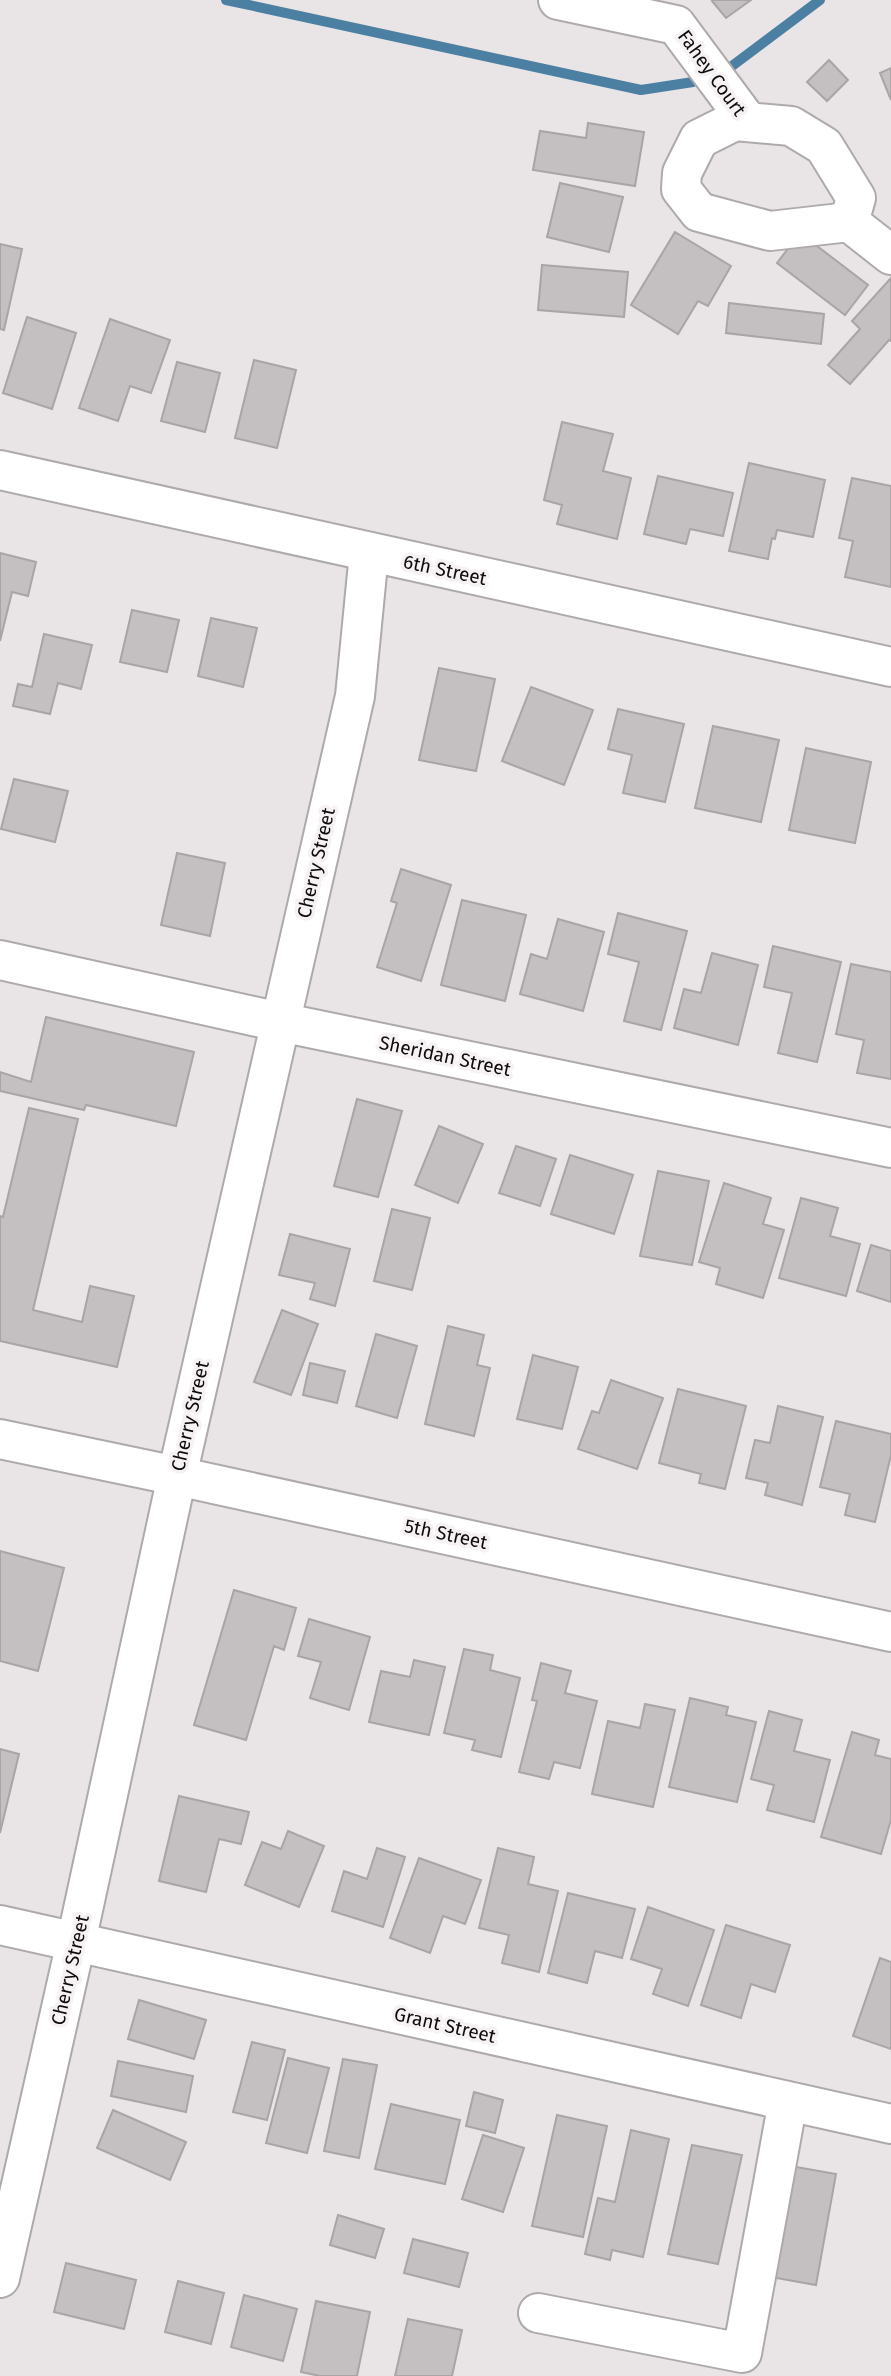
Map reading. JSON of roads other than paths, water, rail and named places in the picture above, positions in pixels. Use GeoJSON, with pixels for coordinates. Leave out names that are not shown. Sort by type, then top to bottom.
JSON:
{"type":"FeatureCollection","features":[{"type":"Feature","properties":{"kind":"street"},"geometry":{"type":"LineString","coordinates":[[558,0],[683,12]]}},
{"type":"Feature","properties":{"kind":"street","name":"Fahey Court"},"geometry":{"type":"LineString","coordinates":[[683,12],[748,122]]}},
{"type":"Feature","properties":{"kind":"street","name":"Fahey Court"},"geometry":{"type":"LineString","coordinates":[[735,121],[790,125],[824,146],[856,198],[849,222],[770,231],[699,212],[681,189],[682,173],[699,139],[735,121]]}},
{"type":"Feature","properties":{"kind":"street"},"geometry":{"type":"LineString","coordinates":[[849,222],[891,255]]}},
{"type":"Feature","properties":{"kind":"street","name":"6th Street"},"geometry":{"type":"LineString","coordinates":[[0,470],[891,667]]}},
{"type":"Feature","properties":{"kind":"street","name":"Cherry Street"},"geometry":{"type":"LineString","coordinates":[[0,2278],[177,1476],[355,696],[369,553]]}},
{"type":"Feature","properties":{"kind":"street","name":"Sheridan Street"},"geometry":{"type":"LineString","coordinates":[[0,960],[279,1022],[891,1148]]}},
{"type":"Feature","properties":{"kind":"street","name":"5th Street"},"geometry":{"type":"LineString","coordinates":[[0,1439],[891,1632]]}},
{"type":"Feature","properties":{"kind":"street","name":"Grant Street"},"geometry":{"type":"LineString","coordinates":[[0,1925],[891,2124]]}},
{"type":"Feature","properties":{"kind":"street"},"geometry":{"type":"LineString","coordinates":[[538,2313],[742,2353],[788,2101]]}},
{"type":"Feature","properties":{"kind":"waterway"},"geometry":{"type":"LineString","coordinates":[[226,0],[641,90],[693,82]]}},
{"type":"Feature","properties":{"kind":"waterway"},"geometry":{"type":"LineString","coordinates":[[728,69],[820,0]]}}]}
